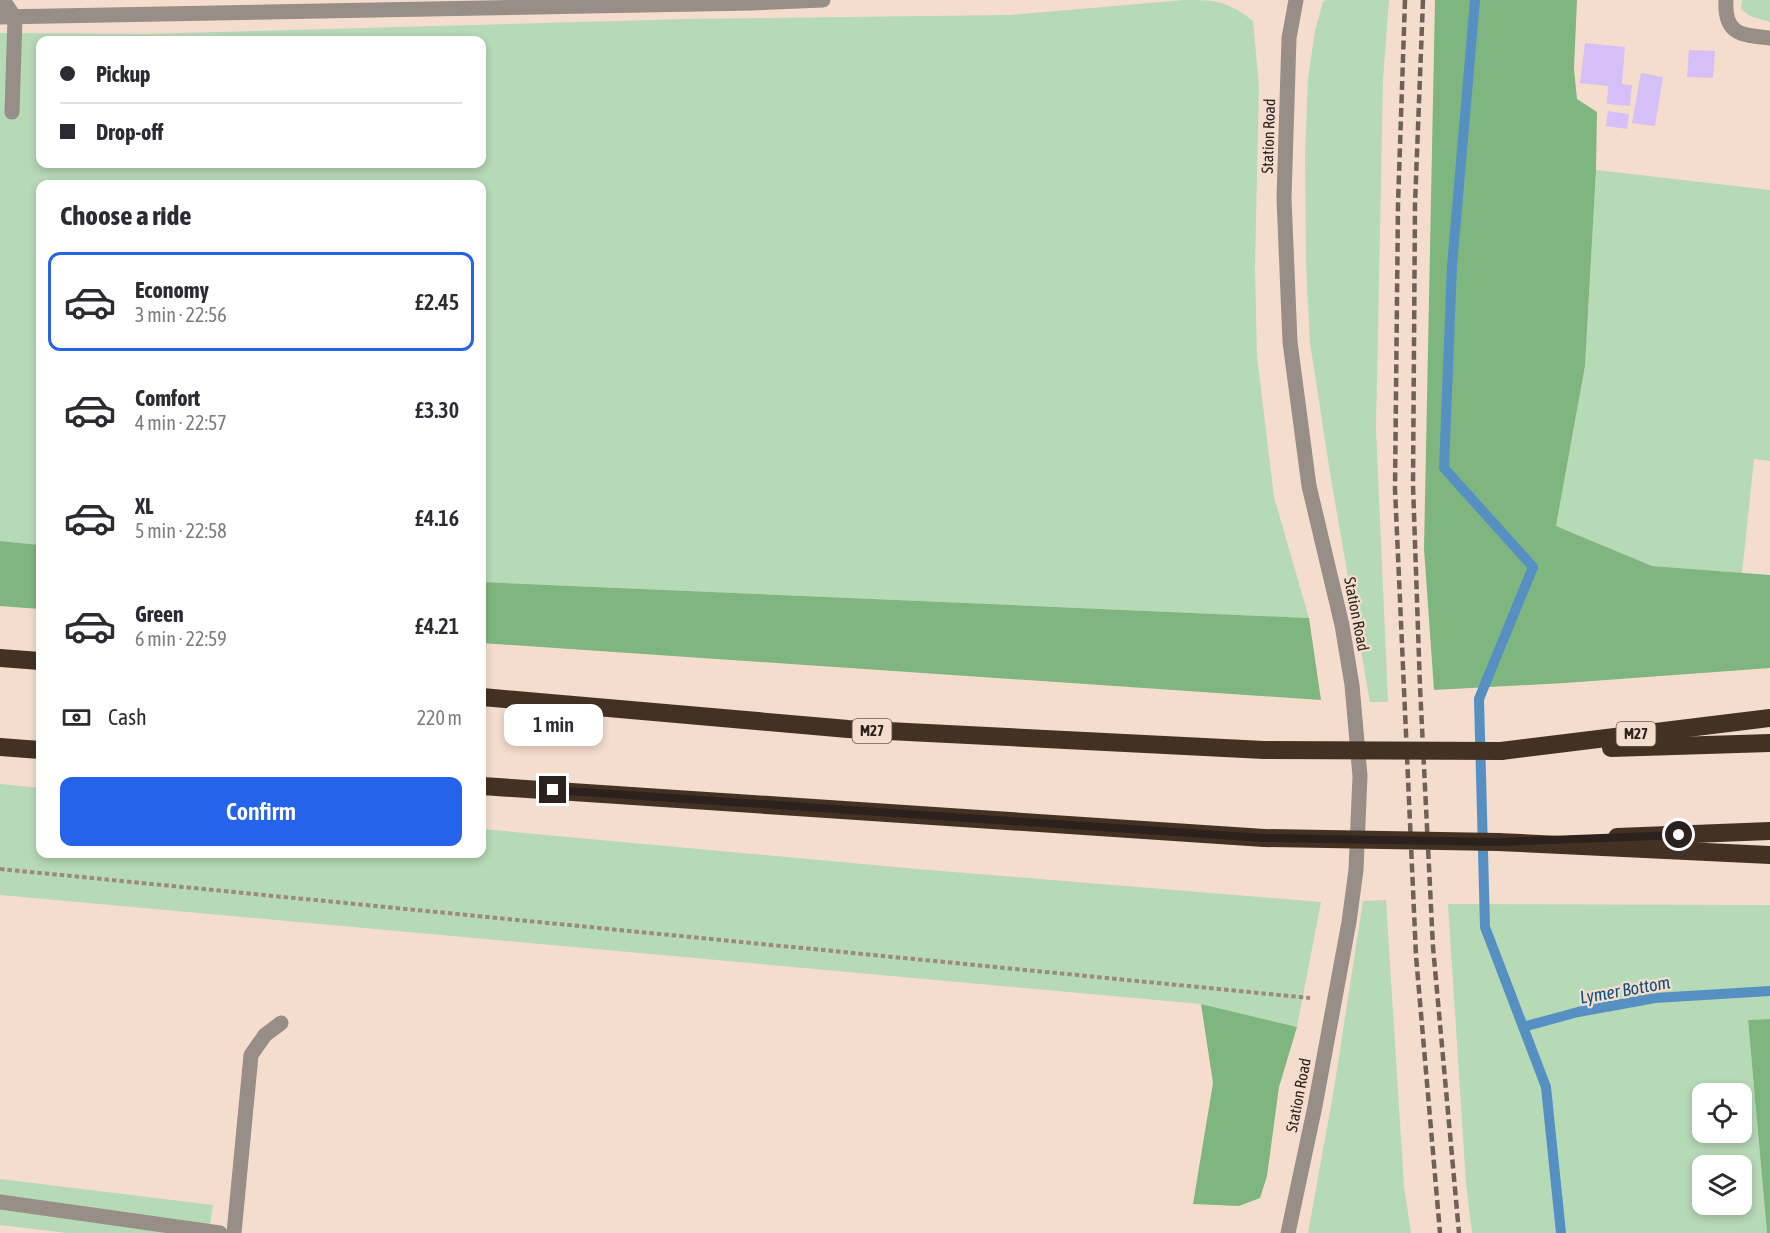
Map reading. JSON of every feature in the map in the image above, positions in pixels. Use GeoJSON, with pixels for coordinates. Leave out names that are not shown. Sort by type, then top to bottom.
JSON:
{"type":"FeatureCollection","features":[{"type":"Feature","properties":{"kind":"highway"},"geometry":{"type":"LineString","coordinates":[[0,658],[36,661]]}},
{"type":"Feature","properties":{"kind":"highway","name":"M27"},"geometry":{"type":"LineString","coordinates":[[486,697],[848,729],[1264,750],[1501,751],[1770,743]]}},
{"type":"Feature","properties":{"kind":"highway","name":"M27"},"geometry":{"type":"LineString","coordinates":[[1501,751],[1770,718]]}},
{"type":"Feature","properties":{"kind":"highway"},"geometry":{"type":"LineString","coordinates":[[0,747],[36,750]]}},
{"type":"Feature","properties":{"kind":"highway"},"geometry":{"type":"LineString","coordinates":[[486,786],[1264,838],[1498,842],[1770,855]]}},
{"type":"Feature","properties":{"kind":"highway"},"geometry":{"type":"LineString","coordinates":[[1498,842],[1770,831]]}},
{"type":"Feature","properties":{"kind":"street"},"geometry":{"type":"LineString","coordinates":[[3,0],[7,17],[12,112]]}},
{"type":"Feature","properties":{"kind":"street"},"geometry":{"type":"LineString","coordinates":[[7,17],[823,0]]}},
{"type":"Feature","properties":{"kind":"street","name":"Station Road"},"geometry":{"type":"LineString","coordinates":[[1288,1233],[1315,1106],[1349,922],[1356,870],[1360,776],[1352,685],[1342,625],[1310,486],[1290,342],[1284,198],[1289,38],[1296,0]]}},
{"type":"Feature","properties":{"kind":"street"},"geometry":{"type":"LineString","coordinates":[[1726,0],[1725,16],[1734,31],[1770,38]]}},
{"type":"Feature","properties":{"kind":"street"},"geometry":{"type":"LineString","coordinates":[[234,1233],[251,1055],[265,1035],[281,1023]]}},
{"type":"Feature","properties":{"kind":"street"},"geometry":{"type":"LineString","coordinates":[[0,1202],[220,1233]]}},
{"type":"Feature","properties":{"kind":"path"},"geometry":{"type":"LineString","coordinates":[[0,869],[1334,1000]]}},
{"type":"Feature","properties":{"kind":"green space"},"geometry":{"type":"Polygon","coordinates":[[[1195,0],[1221,3],[1236,9],[1253,21],[1259,86],[1255,267],[1257,356],[1274,497],[1309,618],[486,582],[486,180],[36,180],[36,545],[0,541],[0,33],[147,34],[686,19],[1009,15],[1195,0]]]}},
{"type":"Feature","properties":{"kind":"green space"},"geometry":{"type":"Polygon","coordinates":[[[1326,0],[1389,0],[1383,80],[1376,429],[1388,702],[1370,702],[1310,343],[1306,265],[1305,154],[1308,79],[1315,31],[1323,2],[1326,0]]]}},
{"type":"Feature","properties":{"kind":"green space"},"geometry":{"type":"Polygon","coordinates":[[[1435,0],[1577,0],[1574,69],[1577,99],[1597,112],[1596,170],[1585,366],[1556,526],[1652,566],[1770,575],[1770,668],[1434,690],[1424,549],[1435,0]]]}},
{"type":"Feature","properties":{"kind":"green space"},"geometry":{"type":"Polygon","coordinates":[[[1742,0],[1770,0],[1770,22],[1750,16],[1741,9],[1742,0]]]}},
{"type":"Feature","properties":{"kind":"green space"},"geometry":{"type":"Polygon","coordinates":[[[1596,170],[1770,190],[1770,461],[1754,459],[1742,573],[1652,566],[1556,526],[1585,366],[1596,170]]]}},
{"type":"Feature","properties":{"kind":"green space"},"geometry":{"type":"Polygon","coordinates":[[[0,541],[36,545],[36,609],[0,606],[0,541]]]}},
{"type":"Feature","properties":{"kind":"green space"},"geometry":{"type":"Polygon","coordinates":[[[486,582],[1309,618],[1321,700],[486,643],[486,582]]]}},
{"type":"Feature","properties":{"kind":"green space"},"geometry":{"type":"Polygon","coordinates":[[[0,784],[36,788],[36,858],[486,858],[486,829],[917,869],[1321,902],[1297,1027],[1201,1004],[0,895],[0,784]]]}},
{"type":"Feature","properties":{"kind":"green space"},"geometry":{"type":"Polygon","coordinates":[[[1386,900],[1404,1186],[1411,1233],[1308,1233],[1334,1089],[1363,901],[1386,900]]]}},
{"type":"Feature","properties":{"kind":"green space"},"geometry":{"type":"Polygon","coordinates":[[[1448,904],[1770,905],[1770,1019],[1748,1020],[1767,1233],[1472,1233],[1466,1184],[1448,904]]]}},
{"type":"Feature","properties":{"kind":"green space"},"geometry":{"type":"Polygon","coordinates":[[[1201,1004],[1297,1027],[1279,1087],[1267,1176],[1260,1198],[1239,1206],[1193,1204],[1213,1083],[1201,1004]]]}},
{"type":"Feature","properties":{"kind":"green space"},"geometry":{"type":"Polygon","coordinates":[[[1770,1019],[1770,1233],[1767,1233],[1748,1020],[1770,1019]]]}},
{"type":"Feature","properties":{"kind":"green space"},"geometry":{"type":"Polygon","coordinates":[[[0,1179],[213,1205],[209,1233],[67,1233],[0,1225],[0,1179]]]}},
{"type":"Feature","properties":{"kind":"building"},"geometry":{"type":"Polygon","coordinates":[[[1585,43],[1625,47],[1622,84],[1632,85],[1630,106],[1607,104],[1608,86],[1580,83],[1585,43]]]}},
{"type":"Feature","properties":{"kind":"building"},"geometry":{"type":"Polygon","coordinates":[[[1689,50],[1715,51],[1713,78],[1687,77],[1689,50]]]}},
{"type":"Feature","properties":{"kind":"building"},"geometry":{"type":"Polygon","coordinates":[[[1641,73],[1663,77],[1655,126],[1632,123],[1641,73]]]}},
{"type":"Feature","properties":{"kind":"building"},"geometry":{"type":"Polygon","coordinates":[[[1608,111],[1629,114],[1627,129],[1606,126],[1608,111]]]}},
{"type":"Feature","properties":{"kind":"waterway"},"geometry":{"type":"LineString","coordinates":[[1475,0],[1452,266],[1444,468],[1533,567],[1479,699],[1485,927],[1546,1087],[1561,1233]]}},
{"type":"Feature","properties":{"kind":"waterway","name":"Lymer Bottom"},"geometry":{"type":"LineString","coordinates":[[1523,1027],[1578,1012],[1655,998],[1770,991]]}},
{"type":"Feature","properties":{"kind":"railway"},"geometry":{"type":"LineString","coordinates":[[1405,0],[1398,204],[1395,489],[1416,956],[1440,1233]]}},
{"type":"Feature","properties":{"kind":"railway"},"geometry":{"type":"LineString","coordinates":[[1423,0],[1415,204],[1413,485],[1433,947],[1459,1233]]}},
{"type":"Feature","properties":{"kind":"route"},"geometry":{"type":"LineString","coordinates":[[553,790],[1264,838],[1498,842],[1679,835]]}}]}
